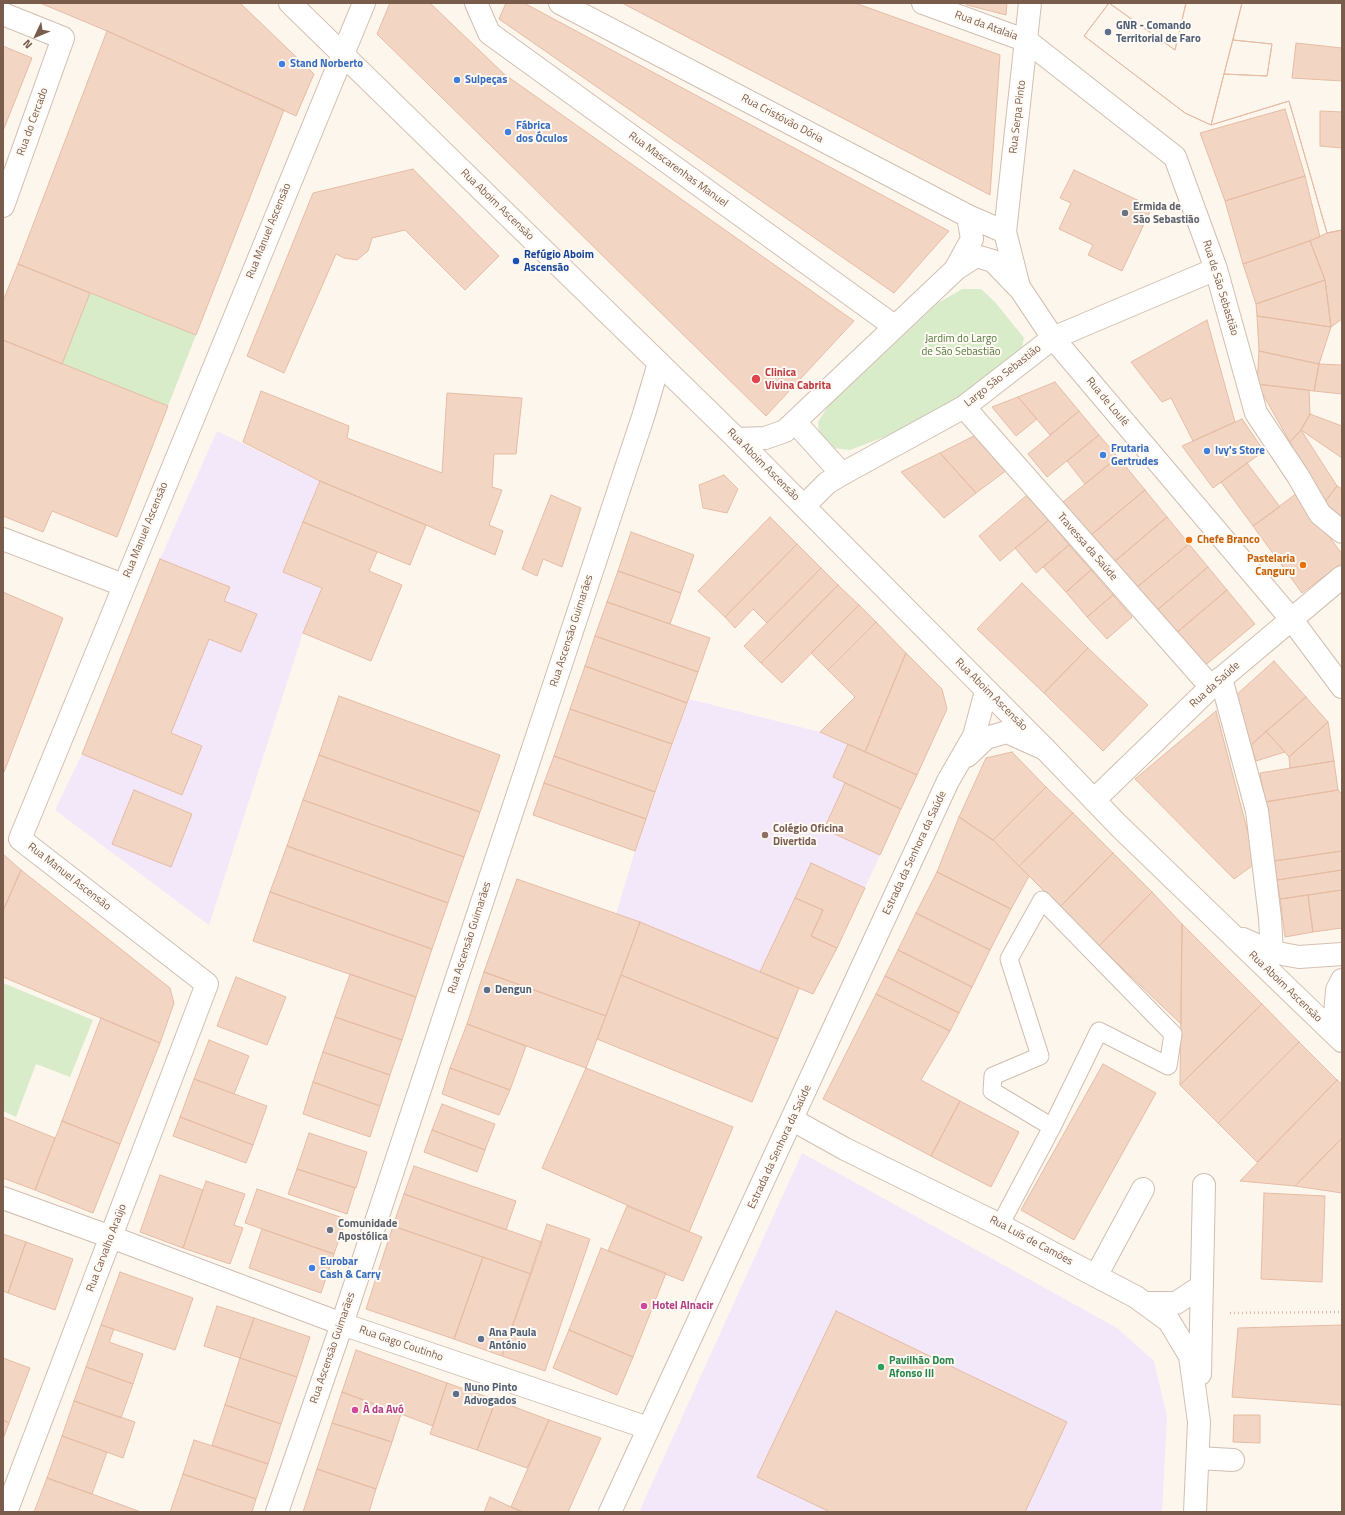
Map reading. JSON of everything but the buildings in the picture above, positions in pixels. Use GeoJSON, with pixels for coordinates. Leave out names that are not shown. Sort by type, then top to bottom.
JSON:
{"type":"FeatureCollection","features":[{"type":"Feature","properties":{"kind":"street","name":"Rua Aboim Ascensão"},"geometry":{"type":"LineString","coordinates":[[290,3],[737,438],[1094,800],[1229,933],[1342,1041]]}},
{"type":"Feature","properties":{"kind":"street","name":"Rua Manuel Ascensão"},"geometry":{"type":"LineString","coordinates":[[207,984],[20,839],[123,585],[364,3]]}},
{"type":"Feature","properties":{"kind":"street","name":"Rua Mascarenhas Manuel"},"geometry":{"type":"LineString","coordinates":[[476,3],[488,33],[894,326]]}},
{"type":"Feature","properties":{"kind":"street","name":"Rua Cristóvão Dória"},"geometry":{"type":"LineString","coordinates":[[560,3],[968,216],[1005,232]]}},
{"type":"Feature","properties":{"kind":"street","name":"Rua da Atalaia"},"geometry":{"type":"LineString","coordinates":[[923,3],[1027,42]]}},
{"type":"Feature","properties":{"kind":"street","name":"Rua Serpa Pinto"},"geometry":{"type":"LineString","coordinates":[[1005,232],[1027,42],[1030,3]]}},
{"type":"Feature","properties":{"kind":"street","name":"Rua do Cercado"},"geometry":{"type":"LineString","coordinates":[[3,14],[63,38],[3,206]]}},
{"type":"Feature","properties":{"kind":"street","name":"Rua de São Sebastião"},"geometry":{"type":"LineString","coordinates":[[1027,42],[1175,157],[1216,269],[1256,413],[1298,476],[1320,514],[1342,532]]}},
{"type":"Feature","properties":{"kind":"street"},"geometry":{"type":"LineString","coordinates":[[956,269],[972,239],[968,216]]}},
{"type":"Feature","properties":{"kind":"street","name":"Rua de Loulé"},"geometry":{"type":"LineString","coordinates":[[1005,232],[1019,287],[1052,338],[1292,620],[1342,687]]}},
{"type":"Feature","properties":{"kind":"street"},"geometry":{"type":"LineString","coordinates":[[737,438],[765,438],[785,431],[894,326],[956,269],[976,256],[993,261],[1019,287]]}},
{"type":"Feature","properties":{"kind":"street","name":"Largo São Sebastião"},"geometry":{"type":"LineString","coordinates":[[804,506],[827,483],[964,407],[1052,338],[1216,269]]}},
{"type":"Feature","properties":{"kind":"street","name":"Rua Ascensão Guimarães"},"geometry":{"type":"LineString","coordinates":[[277,1512],[342,1324],[642,421],[659,363]]}},
{"type":"Feature","properties":{"kind":"street","name":"Travessa da Saúde"},"geometry":{"type":"LineString","coordinates":[[964,407],[1216,683]]}},
{"type":"Feature","properties":{"kind":"street"},"geometry":{"type":"LineString","coordinates":[[795,422],[842,474]]}},
{"type":"Feature","properties":{"kind":"street"},"geometry":{"type":"LineString","coordinates":[[3,540],[123,585]]}},
{"type":"Feature","properties":{"kind":"street","name":"Rua da Saúde"},"geometry":{"type":"LineString","coordinates":[[1094,800],[1216,683],[1342,577]]}},
{"type":"Feature","properties":{"kind":"street"},"geometry":{"type":"LineString","coordinates":[[1216,683],[1257,811],[1270,918],[1272,952]]}},
{"type":"Feature","properties":{"kind":"street"},"geometry":{"type":"LineString","coordinates":[[948,781],[974,736],[986,691]]}},
{"type":"Feature","properties":{"kind":"street"},"geometry":{"type":"LineString","coordinates":[[948,781],[964,759],[986,738],[1007,732],[1046,750]]}},
{"type":"Feature","properties":{"kind":"street","name":"Estrada da Senhora da Saúde"},"geometry":{"type":"LineString","coordinates":[[610,1512],[948,781]]}},
{"type":"Feature","properties":{"kind":"street","name":"Rua Aboim Ascensão"},"geometry":{"type":"LineString","coordinates":[[1229,933],[1272,952],[1299,957],[1342,954]]}},
{"type":"Feature","properties":{"kind":"street"},"geometry":{"type":"LineString","coordinates":[[1342,980],[1336,990],[1335,1016],[1342,1041]]}},
{"type":"Feature","properties":{"kind":"street","name":"Rua Carvalho Araújo"},"geometry":{"type":"LineString","coordinates":[[6,1512],[207,984]]}},
{"type":"Feature","properties":{"kind":"street","name":"Rua Luís de Camões"},"geometry":{"type":"LineString","coordinates":[[792,1120],[845,1149],[1000,1225],[1096,1276],[1144,1303],[1169,1321],[1190,1356],[1199,1422]]}},
{"type":"Feature","properties":{"kind":"street","name":"Rua Luís de Camões"},"geometry":{"type":"LineString","coordinates":[[1195,1512],[1202,1314],[1204,1185]]}},
{"type":"Feature","properties":{"kind":"street"},"geometry":{"type":"LineString","coordinates":[[1096,1276],[1144,1189]]}},
{"type":"Feature","properties":{"kind":"street","name":"Rua Gago Coutinho"},"geometry":{"type":"LineString","coordinates":[[3,1198],[342,1324],[648,1428]]}},
{"type":"Feature","properties":{"kind":"street"},"geometry":{"type":"LineString","coordinates":[[1144,1303],[1176,1303],[1202,1286]]}},
{"type":"Feature","properties":{"kind":"street"},"geometry":{"type":"LineString","coordinates":[[1198,1458],[1233,1460]]}},
{"type":"Feature","properties":{"kind":"lane"},"geometry":{"type":"LineString","coordinates":[[1000,1225],[1052,1126],[1100,1031],[1168,1066],[1174,1034],[1042,900],[1009,959],[1040,1056],[992,1076],[992,1091],[1052,1126]]}},
{"type":"Feature","properties":{"kind":"path"},"geometry":{"type":"LineString","coordinates":[[1202,1314],[1342,1312]]}},
{"type":"Feature","properties":{"kind":"shaded area"},"geometry":{"type":"Polygon","coordinates":[[[217,431],[320,481],[283,572],[322,588],[303,633],[209,925],[55,810],[82,754],[160,559],[217,431]]]}},
{"type":"Feature","properties":{"kind":"shaded area","name":"Colégio Oficina Divertida"},"geometry":{"type":"Polygon","coordinates":[[[689,699],[820,732],[917,775],[837,948],[813,994],[616,914],[635,851],[689,699]]]}},
{"type":"Feature","properties":{"kind":"shaded area"},"geometry":{"type":"Polygon","coordinates":[[[802,1153],[1117,1328],[1154,1361],[1167,1416],[1162,1512],[639,1512],[802,1153]]]}},
{"type":"Feature","properties":{"kind":"green space","name":"Jardim do Largo de São Sebastião"},"geometry":{"type":"Polygon","coordinates":[[[962,289],[981,289],[995,302],[1024,338],[1020,355],[964,407],[850,450],[833,448],[819,437],[818,422],[828,406],[938,303],[962,289]]]}},
{"type":"Feature","properties":{"kind":"green space"},"geometry":{"type":"Polygon","coordinates":[[[90,293],[196,335],[168,406],[62,364],[90,293]]]}},
{"type":"Feature","properties":{"kind":"green space"},"geometry":{"type":"Polygon","coordinates":[[[3,983],[93,1020],[70,1077],[36,1064],[16,1117],[3,1111],[3,983]]]}},
{"type":"Feature","properties":{"kind":"place","name":"GNR - Comando Territorial de Faro"},"geometry":{"type":"Point","coordinates":[1108,32]}},
{"type":"Feature","properties":{"kind":"place","name":"Stand Norberto"},"geometry":{"type":"Point","coordinates":[282,64]}},
{"type":"Feature","properties":{"kind":"place","name":"Sulpeças"},"geometry":{"type":"Point","coordinates":[457,80]}},
{"type":"Feature","properties":{"kind":"place","name":"Fábrica dos Óculos"},"geometry":{"type":"Point","coordinates":[508,132]}},
{"type":"Feature","properties":{"kind":"place","name":"Ermida de São Sebastião"},"geometry":{"type":"Point","coordinates":[1125,213]}},
{"type":"Feature","properties":{"kind":"place","name":"Refúgio Aboim Ascensão"},"geometry":{"type":"Point","coordinates":[516,261]}},
{"type":"Feature","properties":{"kind":"place","name":"Clinica Vivina Cabrita"},"geometry":{"type":"Point","coordinates":[756,379]}},
{"type":"Feature","properties":{"kind":"place","name":"Ivy's Store"},"geometry":{"type":"Point","coordinates":[1207,451]}},
{"type":"Feature","properties":{"kind":"place","name":"Frutaria Gertrudes"},"geometry":{"type":"Point","coordinates":[1103,455]}},
{"type":"Feature","properties":{"kind":"place","name":"Chefe Branco"},"geometry":{"type":"Point","coordinates":[1189,540]}},
{"type":"Feature","properties":{"kind":"place","name":"Pastelaria Canguru"},"geometry":{"type":"Point","coordinates":[1303,565]}},
{"type":"Feature","properties":{"kind":"place","name":"Colégio Oficina Divertida"},"geometry":{"type":"Point","coordinates":[765,835]}},
{"type":"Feature","properties":{"kind":"place","name":"Dengun"},"geometry":{"type":"Point","coordinates":[487,990]}},
{"type":"Feature","properties":{"kind":"place","name":"Comunidade Apostólica"},"geometry":{"type":"Point","coordinates":[330,1230]}},
{"type":"Feature","properties":{"kind":"place","name":"Eurobar Cash & Carry"},"geometry":{"type":"Point","coordinates":[312,1268]}},
{"type":"Feature","properties":{"kind":"place","name":"Hotel Alnacir"},"geometry":{"type":"Point","coordinates":[644,1306]}},
{"type":"Feature","properties":{"kind":"place","name":"Ana Paula António"},"geometry":{"type":"Point","coordinates":[481,1339]}},
{"type":"Feature","properties":{"kind":"place","name":"Pavilhão Dom Afonso III"},"geometry":{"type":"Point","coordinates":[881,1367]}},
{"type":"Feature","properties":{"kind":"place","name":"Nuno Pinto Advogados"},"geometry":{"type":"Point","coordinates":[456,1394]}},
{"type":"Feature","properties":{"kind":"place","name":"À da Avó"},"geometry":{"type":"Point","coordinates":[355,1410]}}]}
